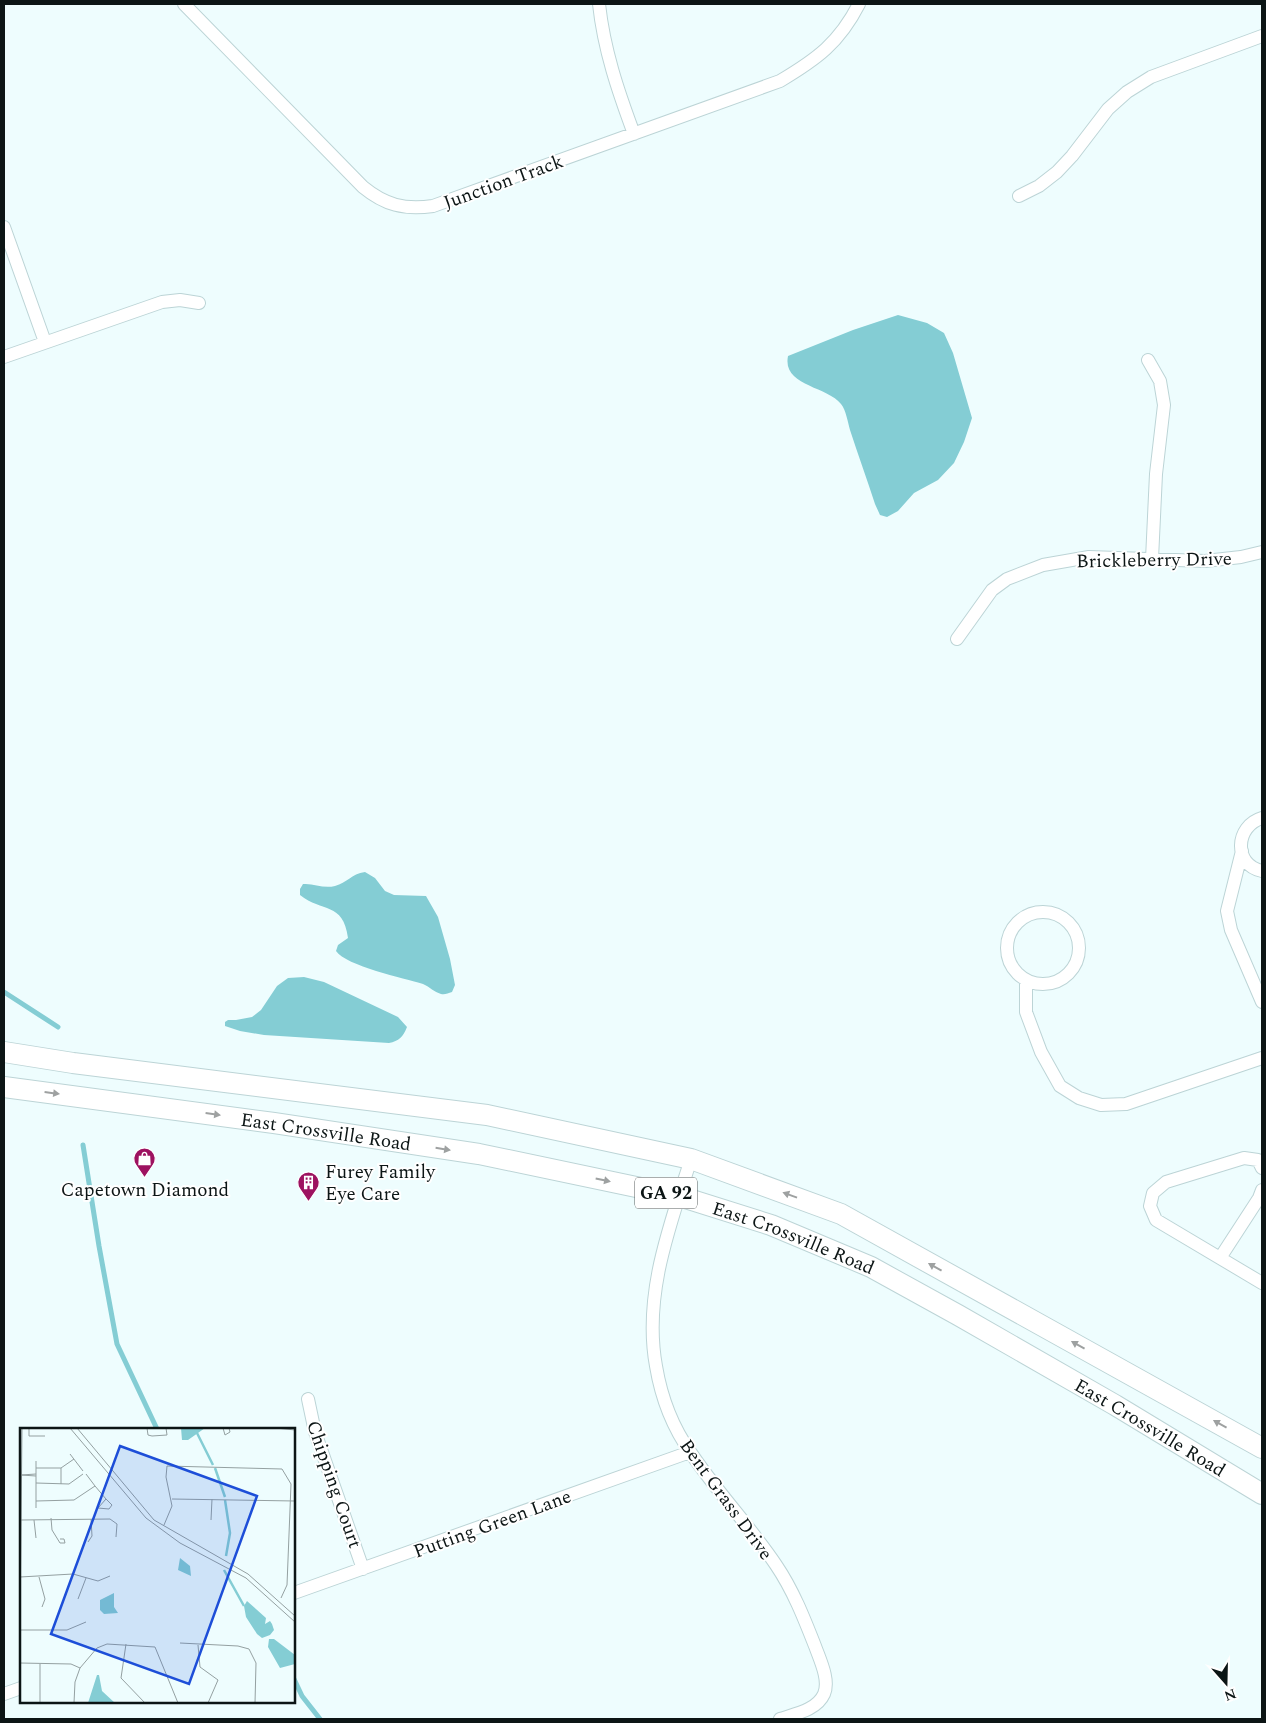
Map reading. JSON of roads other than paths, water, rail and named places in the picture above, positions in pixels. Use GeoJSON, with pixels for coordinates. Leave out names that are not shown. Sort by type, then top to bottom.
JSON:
{"type":"FeatureCollection","features":[{"type":"Feature","properties":{"kind":"main road","name":"East Crossville Road"},"geometry":{"type":"LineString","coordinates":[[4,1052],[73,1064],[487,1115],[691,1159],[841,1214],[1262,1448]]}},
{"type":"Feature","properties":{"kind":"main road","name":"East Crossville Road"},"geometry":{"type":"LineString","coordinates":[[4,1088],[264,1121],[479,1154],[679,1196],[771,1225],[871,1267],[1115,1404],[1262,1494]]}},
{"type":"Feature","properties":{"kind":"street","name":"Junction Track"},"geometry":{"type":"LineString","coordinates":[[184,4],[363,187],[387,203],[410,208],[433,206],[780,81],[810,63],[834,42],[851,19],[859,4]]}},
{"type":"Feature","properties":{"kind":"street"},"geometry":{"type":"LineString","coordinates":[[598,4],[601,30],[612,75],[634,134]]}},
{"type":"Feature","properties":{"kind":"street"},"geometry":{"type":"LineString","coordinates":[[1018,196],[1038,186],[1057,172],[1072,156],[1108,109],[1127,92],[1151,77],[1262,36]]}},
{"type":"Feature","properties":{"kind":"street"},"geometry":{"type":"LineString","coordinates":[[4,227],[45,342]]}},
{"type":"Feature","properties":{"kind":"street"},"geometry":{"type":"LineString","coordinates":[[4,357],[162,302],[180,300],[199,303]]}},
{"type":"Feature","properties":{"kind":"street"},"geometry":{"type":"LineString","coordinates":[[1148,360],[1160,382],[1164,404],[1156,474],[1152,559]]}},
{"type":"Feature","properties":{"kind":"street","name":"Brickleberry Drive"},"geometry":{"type":"LineString","coordinates":[[957,640],[992,590],[1007,579],[1043,565],[1089,558],[1205,561],[1241,557],[1262,552]]}},
{"type":"Feature","properties":{"kind":"street"},"geometry":{"type":"LineString","coordinates":[[1262,818],[1249,825],[1244,832],[1241,842],[1245,860],[1262,871]]}},
{"type":"Feature","properties":{"kind":"street"},"geometry":{"type":"LineString","coordinates":[[1242,851],[1227,911],[1231,930],[1262,1002]]}},
{"type":"Feature","properties":{"kind":"street"},"geometry":{"type":"LineString","coordinates":[[1052,912],[1061,916],[1069,922],[1078,938],[1079,948],[1074,966],[1069,973],[1053,982],[1034,983],[1026,980],[1018,974],[1008,958],[1008,939],[1011,930],[1017,922],[1033,913],[1052,912]]}},
{"type":"Feature","properties":{"kind":"street"},"geometry":{"type":"LineString","coordinates":[[1026,980],[1026,1012],[1042,1052],[1060,1086],[1086,1101],[1101,1105],[1126,1104],[1262,1058]]}},
{"type":"Feature","properties":{"kind":"street"},"geometry":{"type":"LineString","coordinates":[[1262,1168],[1258,1160],[1244,1158],[1166,1182],[1153,1193],[1150,1206],[1156,1220],[1262,1284]]}},
{"type":"Feature","properties":{"kind":"street","name":"Bent Grass Drive"},"geometry":{"type":"LineString","coordinates":[[691,1159],[669,1227],[656,1283],[652,1334],[656,1366],[664,1397],[676,1427],[690,1452],[776,1565],[799,1606],[818,1654],[827,1682],[825,1693],[820,1701],[808,1709],[780,1719]]}},
{"type":"Feature","properties":{"kind":"street"},"geometry":{"type":"LineString","coordinates":[[1220,1258],[1259,1198],[1262,1190]]}},
{"type":"Feature","properties":{"kind":"street","name":"Chipping Court"},"geometry":{"type":"LineString","coordinates":[[308,1399],[315,1432],[363,1569]]}},
{"type":"Feature","properties":{"kind":"street","name":"Putting Green Lane"},"geometry":{"type":"LineString","coordinates":[[295,1593],[690,1452]]}},
{"type":"Feature","properties":{"kind":"street"},"geometry":{"type":"LineString","coordinates":[[4,1694],[20,1688]]}},
{"type":"Feature","properties":{"kind":"water"},"geometry":{"type":"Polygon","coordinates":[[[898,315],[927,323],[944,333],[953,353],[972,418],[954,463],[938,480],[914,493],[898,511],[887,517],[880,515],[875,504],[843,407],[826,393],[798,380],[788,366],[788,356],[853,330],[898,315]]]}},
{"type":"Feature","properties":{"kind":"water"},"geometry":{"type":"Polygon","coordinates":[[[365,872],[375,878],[385,891],[394,895],[426,896],[438,917],[450,959],[455,985],[452,992],[441,994],[423,984],[351,962],[336,951],[338,945],[348,938],[341,918],[330,909],[300,895],[300,889],[303,884],[326,887],[335,886],[365,872]]]}},
{"type":"Feature","properties":{"kind":"water"},"geometry":{"type":"Polygon","coordinates":[[[304,977],[324,982],[398,1017],[407,1027],[404,1033],[398,1040],[389,1043],[264,1035],[225,1026],[225,1022],[228,1020],[252,1017],[261,1010],[277,986],[288,978],[304,977]]]}},
{"type":"Feature","properties":{"kind":"waterway"},"geometry":{"type":"LineString","coordinates":[[4,992],[58,1027]]}},
{"type":"Feature","properties":{"kind":"waterway"},"geometry":{"type":"LineString","coordinates":[[83,1145],[117,1344],[157,1428]]}},
{"type":"Feature","properties":{"kind":"waterway"},"geometry":{"type":"LineString","coordinates":[[295,1681],[302,1696],[320,1719]]}},
{"type":"Feature","properties":{"kind":"place","name":"Capetown Diamond"},"geometry":{"type":"Point","coordinates":[145,1177]}},
{"type":"Feature","properties":{"kind":"place","name":"Furey Family Eye Care"},"geometry":{"type":"Point","coordinates":[309,1201]}}]}
